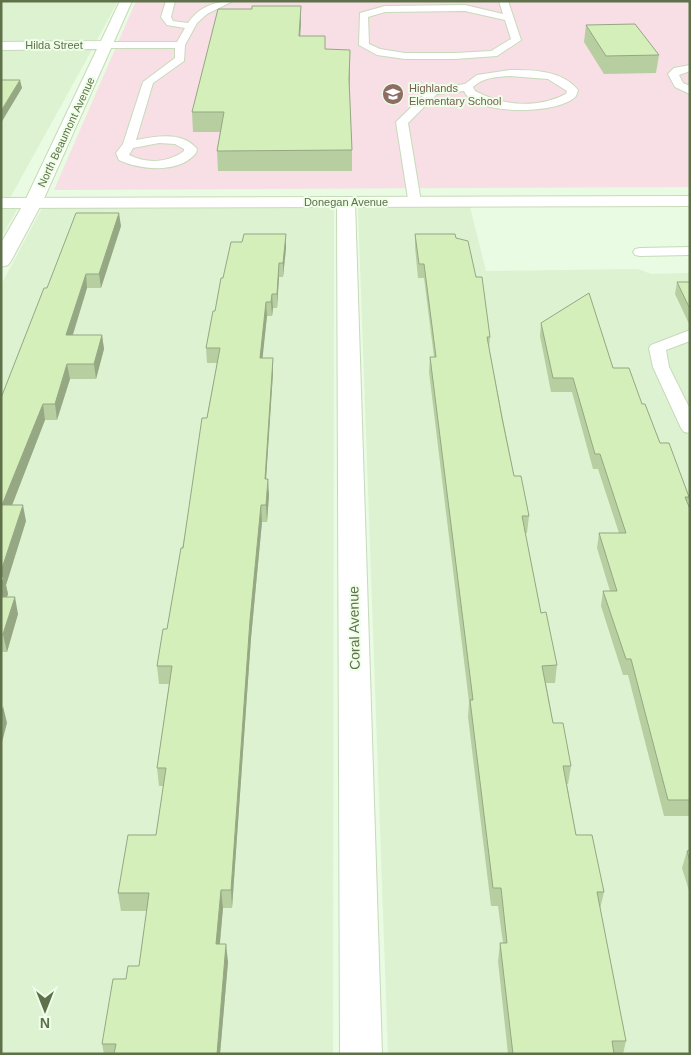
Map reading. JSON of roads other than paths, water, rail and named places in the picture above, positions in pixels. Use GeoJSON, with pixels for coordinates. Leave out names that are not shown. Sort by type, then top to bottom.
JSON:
{"type":"FeatureCollection","features":[{"type":"Feature","properties":{"kind":"street","name":"North Beaumont Avenue"},"geometry":{"type":"LineString","coordinates":[[1,261],[33,203],[126,1]]}},
{"type":"Feature","properties":{"kind":"street","name":"Hilda Street"},"geometry":{"type":"LineString","coordinates":[[1,46],[106,45]]}},
{"type":"Feature","properties":{"kind":"street","name":"Coral Avenue"},"geometry":{"type":"LineString","coordinates":[[346,202],[361,1054]]}},
{"type":"Feature","properties":{"kind":"street","name":"Donegan Avenue"},"geometry":{"type":"LineString","coordinates":[[1,203],[690,202]]}},
{"type":"Feature","properties":{"kind":"lane"},"geometry":{"type":"LineString","coordinates":[[171,1],[166,17],[170,24],[190,26]]}},
{"type":"Feature","properties":{"kind":"lane"},"geometry":{"type":"LineString","coordinates":[[128,145],[148,140],[171,140],[188,145],[191,149],[190,153],[178,161],[146,164],[123,157],[124,149],[128,145],[148,82],[180,59],[180,45],[190,26],[207,8],[229,1]]}},
{"type":"Feature","properties":{"kind":"lane"},"geometry":{"type":"LineString","coordinates":[[503,1],[516,40],[493,54],[405,56],[377,52],[364,45],[363,15],[385,9],[465,8],[508,18]]}},
{"type":"Feature","properties":{"kind":"lane"},"geometry":{"type":"LineString","coordinates":[[106,45],[180,45]]}},
{"type":"Feature","properties":{"kind":"lane"},"geometry":{"type":"LineString","coordinates":[[690,68],[678,70],[673,74],[679,84],[690,91]]}},
{"type":"Feature","properties":{"kind":"lane"},"geometry":{"type":"LineString","coordinates":[[510,73],[544,75],[568,84],[572,90],[571,96],[553,104],[521,106],[504,105],[477,98],[470,93],[468,87],[471,82],[480,77],[510,73]]}},
{"type":"Feature","properties":{"kind":"lane"},"geometry":{"type":"LineString","coordinates":[[414,202],[402,122],[434,91],[468,87]]}},
{"type":"Feature","properties":{"kind":"lane"},"geometry":{"type":"LineString","coordinates":[[640,252],[690,251]]}},
{"type":"Feature","properties":{"kind":"lane"},"geometry":{"type":"LineString","coordinates":[[690,335],[657,348],[661,367],[690,428]]}},
{"type":"Feature","properties":{"kind":"place","name":"Highlands Elementary School"},"geometry":{"type":"Point","coordinates":[393,94]}}]}
